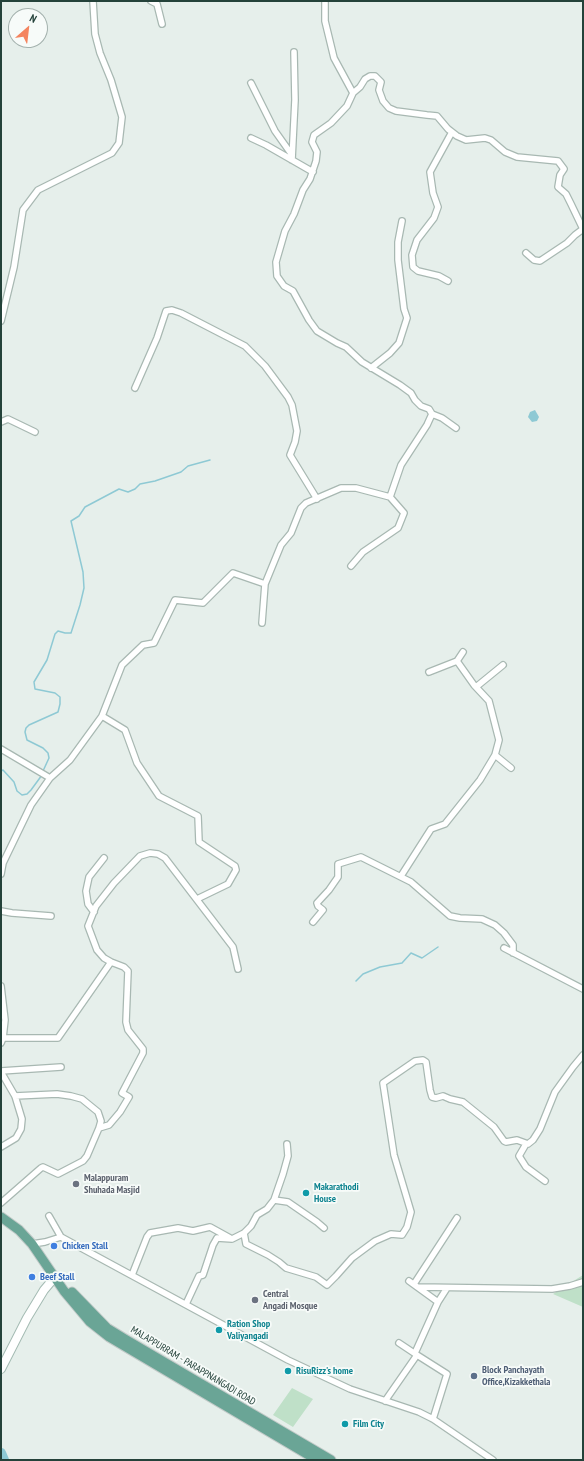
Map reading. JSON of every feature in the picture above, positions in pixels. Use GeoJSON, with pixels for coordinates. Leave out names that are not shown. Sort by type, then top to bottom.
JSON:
{"type":"FeatureCollection","features":[{"type":"Feature","properties":{"kind":"main road","name":"MALAPPURRAM - PARAPPNANGADI ROAD"},"geometry":{"type":"LineString","coordinates":[[1,1217],[19,1230],[32,1244],[64,1291],[90,1322],[109,1337],[317,1460]]}},
{"type":"Feature","properties":{"kind":"main road","name":"MALAPPURRAM - PARAPPNANGADI ROAD"},"geometry":{"type":"LineString","coordinates":[[55,1277],[69,1289],[107,1328],[331,1460]]}},
{"type":"Feature","properties":{"kind":"street"},"geometry":{"type":"LineString","coordinates":[[1,321],[14,267],[23,210],[38,190],[112,152],[119,143],[122,117],[112,80],[100,53],[95,34],[93,1]]}},
{"type":"Feature","properties":{"kind":"street"},"geometry":{"type":"LineString","coordinates":[[151,1],[157,4],[162,24]]}},
{"type":"Feature","properties":{"kind":"street"},"geometry":{"type":"LineString","coordinates":[[325,1],[325,21],[334,58],[353,93]]}},
{"type":"Feature","properties":{"kind":"street"},"geometry":{"type":"LineString","coordinates":[[292,157],[294,52]]}},
{"type":"Feature","properties":{"kind":"street"},"geometry":{"type":"LineString","coordinates":[[456,428],[421,406],[411,393],[362,362],[346,347],[317,332],[293,291],[284,286],[277,276],[276,262],[285,231],[294,214],[303,190],[313,172],[317,152],[312,142],[314,135],[331,123],[347,106],[353,93],[360,87],[365,79],[370,76],[375,76],[381,82],[379,90],[383,101],[389,108],[396,111],[437,116],[452,132],[466,140],[485,138],[491,140],[504,152],[517,156],[558,162],[564,169],[560,175],[558,187],[568,199],[583,229],[567,243],[540,261],[534,260],[526,253]]}},
{"type":"Feature","properties":{"kind":"street"},"geometry":{"type":"LineString","coordinates":[[251,83],[275,131],[292,157]]}},
{"type":"Feature","properties":{"kind":"street"},"geometry":{"type":"LineString","coordinates":[[448,281],[440,276],[418,271],[413,267],[412,255],[417,240],[434,218],[438,207],[433,193],[430,172],[452,132]]}},
{"type":"Feature","properties":{"kind":"street"},"geometry":{"type":"LineString","coordinates":[[251,138],[292,157],[313,172]]}},
{"type":"Feature","properties":{"kind":"street"},"geometry":{"type":"LineString","coordinates":[[371,368],[390,353],[399,342],[408,318],[404,309],[398,260],[398,242],[402,221]]}},
{"type":"Feature","properties":{"kind":"street"},"geometry":{"type":"LineString","coordinates":[[135,388],[157,338],[166,311],[172,310],[181,313],[245,346],[265,366],[288,397],[292,405],[297,431],[290,456],[317,499]]}},
{"type":"Feature","properties":{"kind":"street"},"geometry":{"type":"LineString","coordinates":[[390,497],[401,465],[427,425],[432,414]]}},
{"type":"Feature","properties":{"kind":"street"},"geometry":{"type":"LineString","coordinates":[[1,422],[8,419],[35,432]]}},
{"type":"Feature","properties":{"kind":"street"},"geometry":{"type":"LineString","coordinates":[[262,623],[265,584],[281,545],[291,533],[301,508],[341,488],[356,488],[390,497],[404,513],[398,528],[363,552],[351,566]]}},
{"type":"Feature","properties":{"kind":"street"},"geometry":{"type":"LineString","coordinates":[[1,874],[3,863],[31,804],[48,776],[70,760],[102,716],[122,665],[143,645],[154,643],[175,600],[203,603],[233,572],[265,584]]}},
{"type":"Feature","properties":{"kind":"street"},"geometry":{"type":"LineString","coordinates":[[429,672],[457,661],[463,652]]}},
{"type":"Feature","properties":{"kind":"street"},"geometry":{"type":"LineString","coordinates":[[401,876],[431,829],[445,824],[480,780],[495,755],[499,740],[489,701],[476,687],[457,661]]}},
{"type":"Feature","properties":{"kind":"street"},"geometry":{"type":"LineString","coordinates":[[476,687],[504,665]]}},
{"type":"Feature","properties":{"kind":"street"},"geometry":{"type":"LineString","coordinates":[[102,716],[125,730],[137,763],[160,796],[198,816],[199,842],[236,866],[236,870],[228,884],[196,899]]}},
{"type":"Feature","properties":{"kind":"street"},"geometry":{"type":"LineString","coordinates":[[1,749],[48,776]]}},
{"type":"Feature","properties":{"kind":"street"},"geometry":{"type":"LineString","coordinates":[[495,755],[511,768]]}},
{"type":"Feature","properties":{"kind":"street"},"geometry":{"type":"LineString","coordinates":[[100,1128],[109,1125],[120,1112],[129,1097],[122,1093],[143,1053],[143,1049],[128,1030],[126,1022],[128,971],[124,967],[104,958],[97,950],[88,926],[96,906],[140,856],[158,854],[165,858],[233,947],[238,969]]}},
{"type":"Feature","properties":{"kind":"street"},"geometry":{"type":"LineString","coordinates":[[312,922],[323,910],[317,903],[338,877],[338,864],[361,857],[412,882],[450,916],[482,919],[495,925],[504,933],[513,945],[514,953]]}},
{"type":"Feature","properties":{"kind":"street"},"geometry":{"type":"LineString","coordinates":[[94,912],[88,904],[86,891],[89,877],[104,858]]}},
{"type":"Feature","properties":{"kind":"street"},"geometry":{"type":"LineString","coordinates":[[1,911],[51,916]]}},
{"type":"Feature","properties":{"kind":"street"},"geometry":{"type":"LineString","coordinates":[[504,948],[583,990]]}},
{"type":"Feature","properties":{"kind":"street"},"geometry":{"type":"LineString","coordinates":[[1,986],[4,1020],[2,1040],[58,1038],[111,962]]}},
{"type":"Feature","properties":{"kind":"street"},"geometry":{"type":"LineString","coordinates":[[545,1181],[526,1167],[519,1156],[526,1144],[530,1143],[540,1129],[555,1092],[583,1055]]}},
{"type":"Feature","properties":{"kind":"street"},"geometry":{"type":"LineString","coordinates":[[244,1233],[246,1244],[268,1255],[286,1268],[316,1277],[327,1285],[352,1258],[375,1241],[391,1234],[402,1235],[407,1227],[411,1212],[394,1155],[384,1083],[416,1061],[423,1060],[426,1062],[432,1097],[436,1098],[443,1096],[463,1102],[494,1128],[504,1141],[509,1142],[517,1140],[526,1144]]}},
{"type":"Feature","properties":{"kind":"street"},"geometry":{"type":"LineString","coordinates":[[1,1147],[16,1138],[21,1129],[22,1119],[15,1096],[1,1071],[61,1067]]}},
{"type":"Feature","properties":{"kind":"street"},"geometry":{"type":"LineString","coordinates":[[1,1203],[41,1168],[43,1167],[58,1174],[83,1161],[87,1156],[100,1128],[101,1121],[98,1112],[82,1099],[57,1094],[15,1096]]}},
{"type":"Feature","properties":{"kind":"street"},"geometry":{"type":"LineString","coordinates":[[186,1304],[199,1276],[203,1275],[213,1245],[217,1238],[232,1238],[244,1233],[251,1226],[257,1215],[267,1209],[274,1200],[288,1156],[287,1144]]}},
{"type":"Feature","properties":{"kind":"street"},"geometry":{"type":"LineString","coordinates":[[274,1200],[288,1202],[324,1228]]}},
{"type":"Feature","properties":{"kind":"street"},"geometry":{"type":"LineString","coordinates":[[49,1216],[61,1238],[288,1360],[350,1389],[419,1412],[433,1419],[493,1460]]}},
{"type":"Feature","properties":{"kind":"street"},"geometry":{"type":"LineString","coordinates":[[414,1284],[457,1218]]}},
{"type":"Feature","properties":{"kind":"street"},"geometry":{"type":"LineString","coordinates":[[132,1275],[150,1233],[178,1228],[193,1231],[210,1227],[232,1238]]}},
{"type":"Feature","properties":{"kind":"street"},"geometry":{"type":"LineString","coordinates":[[32,1244],[61,1238]]}},
{"type":"Feature","properties":{"kind":"street"},"geometry":{"type":"LineString","coordinates":[[1,1369],[27,1318],[44,1290],[55,1277]]}},
{"type":"Feature","properties":{"kind":"street"},"geometry":{"type":"LineString","coordinates":[[414,1284],[447,1288],[552,1289],[583,1282]]}},
{"type":"Feature","properties":{"kind":"street"},"geometry":{"type":"LineString","coordinates":[[414,1284],[438,1302]]}},
{"type":"Feature","properties":{"kind":"street"},"geometry":{"type":"LineString","coordinates":[[385,1401],[416,1354],[438,1302],[447,1288]]}},
{"type":"Feature","properties":{"kind":"street"},"geometry":{"type":"LineString","coordinates":[[399,1343],[447,1374],[433,1419]]}},
{"type":"Feature","properties":{"kind":"green space"},"geometry":{"type":"Polygon","coordinates":[[[583,1275],[583,1307],[553,1294],[583,1275]]]}},
{"type":"Feature","properties":{"kind":"green space"},"geometry":{"type":"Polygon","coordinates":[[[292,1388],[313,1399],[293,1427],[273,1415],[292,1388]]]}},
{"type":"Feature","properties":{"kind":"water"},"geometry":{"type":"Polygon","coordinates":[[[535,410],[539,417],[537,421],[532,422],[528,417],[530,412],[535,410]]]}},
{"type":"Feature","properties":{"kind":"waterway"},"geometry":{"type":"LineString","coordinates":[[43,771],[49,758],[48,753],[43,748],[27,740],[25,732],[29,725],[58,712],[60,704],[60,697],[55,693],[35,689],[34,682],[47,660],[55,634],[58,631],[71,633],[84,588],[83,572],[71,521],[79,516],[85,507],[119,489],[128,492],[135,489],[140,484],[155,481],[181,472],[188,466],[210,460]]}},
{"type":"Feature","properties":{"kind":"waterway"},"geometry":{"type":"LineString","coordinates":[[1,771],[3,770],[14,782],[17,791],[22,795],[27,794],[42,775]]}},
{"type":"Feature","properties":{"kind":"waterway"},"geometry":{"type":"LineString","coordinates":[[356,981],[363,974],[380,967],[402,963],[411,953],[422,958],[438,947]]}},
{"type":"Feature","properties":{"kind":"waterway"},"geometry":{"type":"LineString","coordinates":[[1,1453],[4,1460]]}},
{"type":"Feature","properties":{"kind":"place","name":"Malappuram Shuhada Masjid"},"geometry":{"type":"Point","coordinates":[76,1184]}},
{"type":"Feature","properties":{"kind":"place","name":"Makarathodi House"},"geometry":{"type":"Point","coordinates":[306,1193]}},
{"type":"Feature","properties":{"kind":"place","name":"Chicken Stall"},"geometry":{"type":"Point","coordinates":[54,1246]}},
{"type":"Feature","properties":{"kind":"place","name":"Beef Stall"},"geometry":{"type":"Point","coordinates":[32,1277]}},
{"type":"Feature","properties":{"kind":"place","name":"Central Angadi Mosque"},"geometry":{"type":"Point","coordinates":[255,1300]}},
{"type":"Feature","properties":{"kind":"place","name":"Ration Shop Valiyangadi"},"geometry":{"type":"Point","coordinates":[219,1330]}},
{"type":"Feature","properties":{"kind":"place","name":"RisuRizz's home"},"geometry":{"type":"Point","coordinates":[288,1371]}},
{"type":"Feature","properties":{"kind":"place","name":"Block Panchayath Office,Kizakkethala"},"geometry":{"type":"Point","coordinates":[474,1376]}},
{"type":"Feature","properties":{"kind":"place","name":"Film City"},"geometry":{"type":"Point","coordinates":[345,1424]}}]}
